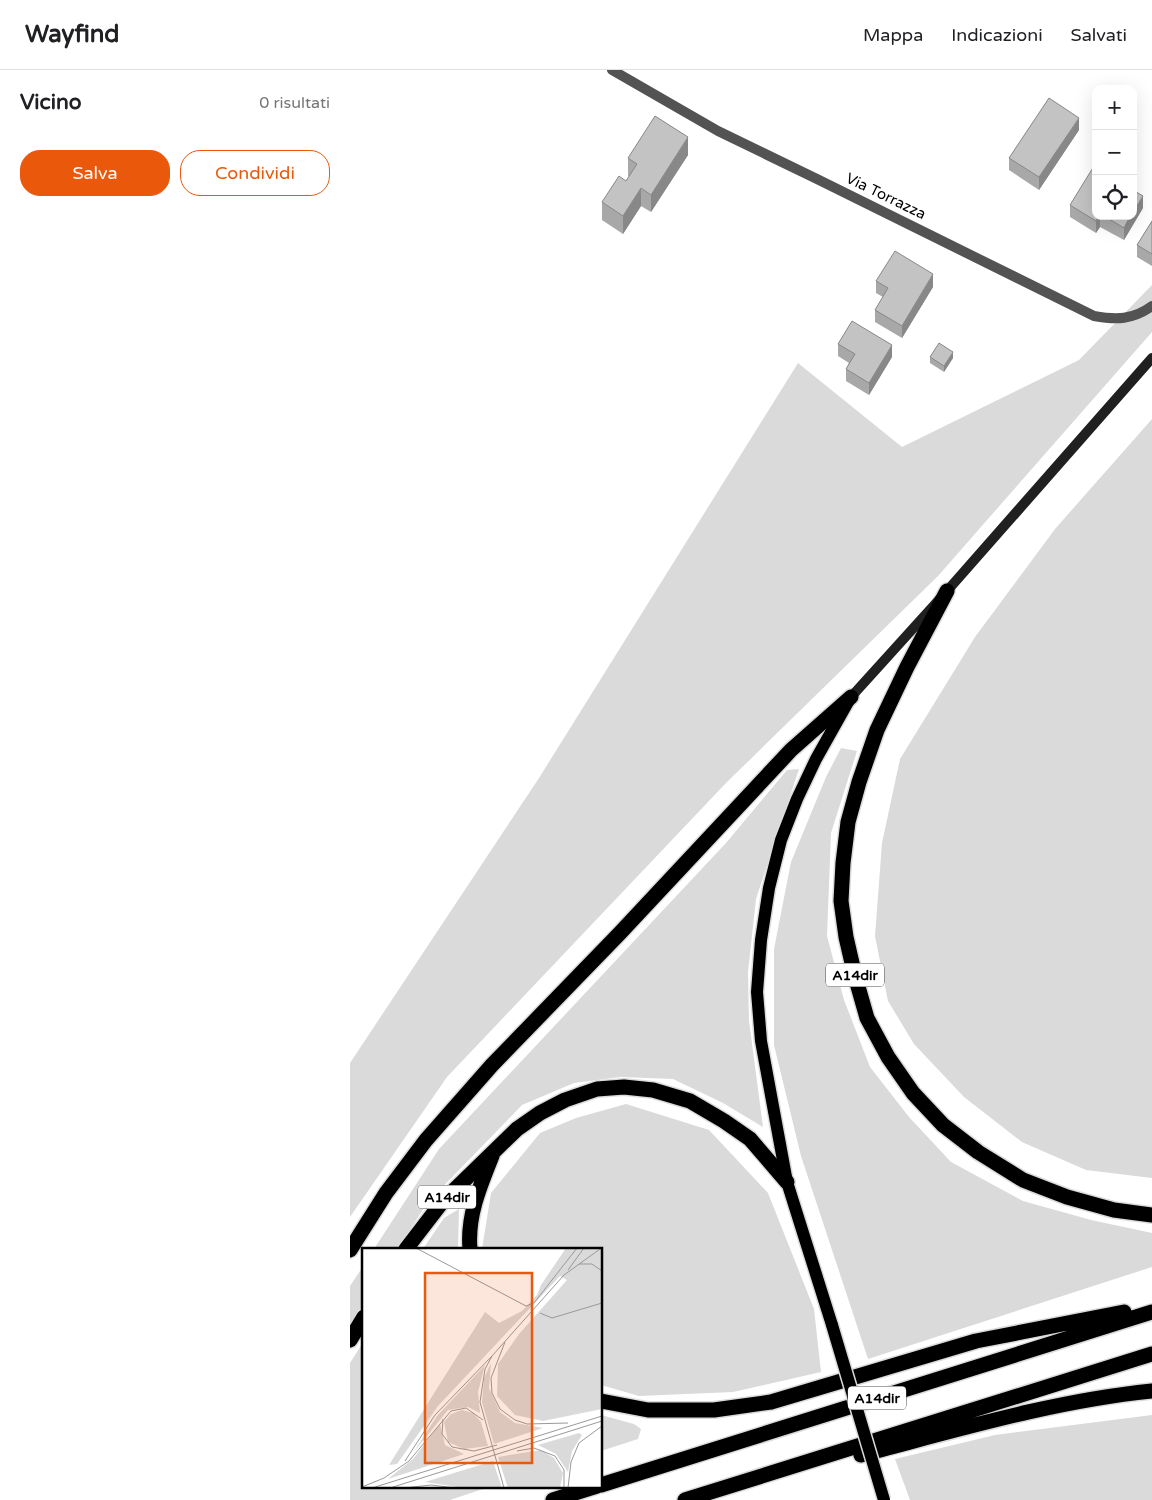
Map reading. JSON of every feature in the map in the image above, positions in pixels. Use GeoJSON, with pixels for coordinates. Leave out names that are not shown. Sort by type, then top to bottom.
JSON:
{"type":"FeatureCollection","features":[{"type":"Feature","properties":{"kind":"highway","name":"A14dir"},"geometry":{"type":"LineString","coordinates":[[947,590],[907,667],[878,730],[859,782],[848,822],[841,901],[846,937],[867,1018],[888,1057],[913,1093],[943,1125],[978,1152],[1023,1180],[1058,1193],[1114,1210],[1152,1215]]}},
{"type":"Feature","properties":{"kind":"highway","name":"A14dir"},"geometry":{"type":"LineString","coordinates":[[350,1250],[386,1192],[426,1140],[492,1065],[613,940],[790,750],[851,697]]}},
{"type":"Feature","properties":{"kind":"highway","name":"A14dir"},"geometry":{"type":"LineString","coordinates":[[407,1248],[443,1200],[517,1129],[565,1100],[597,1089],[624,1087],[653,1090],[690,1101],[750,1139],[786,1182]]}},
{"type":"Feature","properties":{"kind":"highway","name":"A14dir"},"geometry":{"type":"LineString","coordinates":[[470,1248],[469,1238],[476,1195],[494,1150]]}},
{"type":"Feature","properties":{"kind":"highway","name":"A14dir"},"geometry":{"type":"LineString","coordinates":[[602,1401],[648,1410],[714,1410],[771,1402],[976,1341],[1152,1306]]}},
{"type":"Feature","properties":{"kind":"highway","name":"A14dir"},"geometry":{"type":"LineString","coordinates":[[602,1485],[1152,1312]]}},
{"type":"Feature","properties":{"kind":"highway"},"geometry":{"type":"LineString","coordinates":[[350,1340],[362,1320]]}},
{"type":"Feature","properties":{"kind":"highway","name":"A14dir"},"geometry":{"type":"LineString","coordinates":[[689,1499],[1152,1354]]}},
{"type":"Feature","properties":{"kind":"highway","name":"A14dir"},"geometry":{"type":"LineString","coordinates":[[689,1499],[1024,1413],[1123,1394],[1152,1391]]}},
{"type":"Feature","properties":{"kind":"highway"},"geometry":{"type":"LineString","coordinates":[[553,1500],[591,1488]]}},
{"type":"Feature","properties":{"kind":"main road","name":"A14dir"},"geometry":{"type":"LineString","coordinates":[[884,1500],[832,1325],[786,1182],[761,1041],[757,992],[761,940],[769,888],[781,840],[794,807],[816,759],[851,697],[1152,358]]}},
{"type":"Feature","properties":{"kind":"street","name":"Via Torrazza"},"geometry":{"type":"LineString","coordinates":[[612,70],[718,131],[1094,316],[1111,319],[1128,318],[1152,306]]}},
{"type":"Feature","properties":{"kind":"shaded area"},"geometry":{"type":"Polygon","coordinates":[[[1152,285],[1152,332],[938,576],[726,783],[447,1077],[350,1217],[350,1063],[539,778],[798,363],[902,447],[1079,360],[1152,285]]]}},
{"type":"Feature","properties":{"kind":"shaded area"},"geometry":{"type":"Polygon","coordinates":[[[1152,419],[1152,1178],[1086,1170],[1022,1142],[964,1097],[914,1044],[888,1001],[875,936],[882,843],[900,759],[975,637],[1055,529],[1152,419]]]}},
{"type":"Feature","properties":{"kind":"shaded area"},"geometry":{"type":"Polygon","coordinates":[[[841,748],[857,751],[831,833],[827,936],[844,1000],[870,1067],[909,1117],[951,1162],[1023,1201],[1091,1220],[1152,1233],[1152,1267],[868,1359],[801,1156],[774,1045],[774,949],[791,862],[826,777],[841,748]]]}},
{"type":"Feature","properties":{"kind":"shaded area"},"geometry":{"type":"Polygon","coordinates":[[[799,769],[756,899],[748,972],[749,1021],[763,1127],[723,1103],[673,1079],[620,1077],[574,1083],[522,1105],[427,1203],[399,1248],[375,1248],[439,1149],[726,843],[787,770],[799,769]]]}},
{"type":"Feature","properties":{"kind":"shaded area"},"geometry":{"type":"Polygon","coordinates":[[[626,1104],[709,1130],[768,1193],[814,1309],[821,1372],[733,1392],[639,1396],[602,1385],[602,1248],[482,1248],[491,1193],[540,1133],[576,1118],[626,1104]]]}},
{"type":"Feature","properties":{"kind":"shaded area"},"geometry":{"type":"Polygon","coordinates":[[[459,1209],[458,1248],[424,1248],[444,1218],[459,1209]]]}},
{"type":"Feature","properties":{"kind":"shaded area"},"geometry":{"type":"Polygon","coordinates":[[[362,1268],[362,1306],[350,1325],[350,1286],[362,1268]]]}},
{"type":"Feature","properties":{"kind":"shaded area"},"geometry":{"type":"Polygon","coordinates":[[[362,1344],[362,1488],[486,1488],[450,1500],[350,1500],[350,1363],[362,1344]]]}},
{"type":"Feature","properties":{"kind":"shaded area"},"geometry":{"type":"Polygon","coordinates":[[[602,1415],[634,1424],[641,1429],[638,1439],[602,1451],[602,1415]]]}},
{"type":"Feature","properties":{"kind":"shaded area"},"geometry":{"type":"Polygon","coordinates":[[[1152,1415],[1152,1500],[910,1500],[895,1459],[995,1435],[1152,1415]]]}},
{"type":"Feature","properties":{"kind":"building"},"geometry":{"type":"Polygon","coordinates":[[[1049,98],[1079,118],[1039,177],[1009,158],[1049,98]]]}},
{"type":"Feature","properties":{"kind":"building"},"geometry":{"type":"Polygon","coordinates":[[[655,116],[688,137],[651,195],[641,188],[623,216],[602,202],[619,176],[626,181],[637,164],[628,158],[655,116]]]}},
{"type":"Feature","properties":{"kind":"building"},"geometry":{"type":"Polygon","coordinates":[[[1092,169],[1092,219],[1070,205],[1092,169]]]}},
{"type":"Feature","properties":{"kind":"building"},"geometry":{"type":"Polygon","coordinates":[[[1137,192],[1143,196],[1137,206],[1137,192]]]}},
{"type":"Feature","properties":{"kind":"building"},"geometry":{"type":"Polygon","coordinates":[[[1111,220],[1128,220],[1124,228],[1111,220]]]}},
{"type":"Feature","properties":{"kind":"building"},"geometry":{"type":"Polygon","coordinates":[[[1152,221],[1152,254],[1137,245],[1152,221]]]}},
{"type":"Feature","properties":{"kind":"building"},"geometry":{"type":"Polygon","coordinates":[[[895,251],[933,274],[902,326],[875,310],[888,288],[876,281],[895,251]]]}},
{"type":"Feature","properties":{"kind":"building"},"geometry":{"type":"Polygon","coordinates":[[[852,321],[892,345],[869,383],[846,369],[855,354],[838,344],[852,321]]]}},
{"type":"Feature","properties":{"kind":"building"},"geometry":{"type":"Polygon","coordinates":[[[939,343],[953,352],[944,366],[930,357],[939,343]]]}}]}
